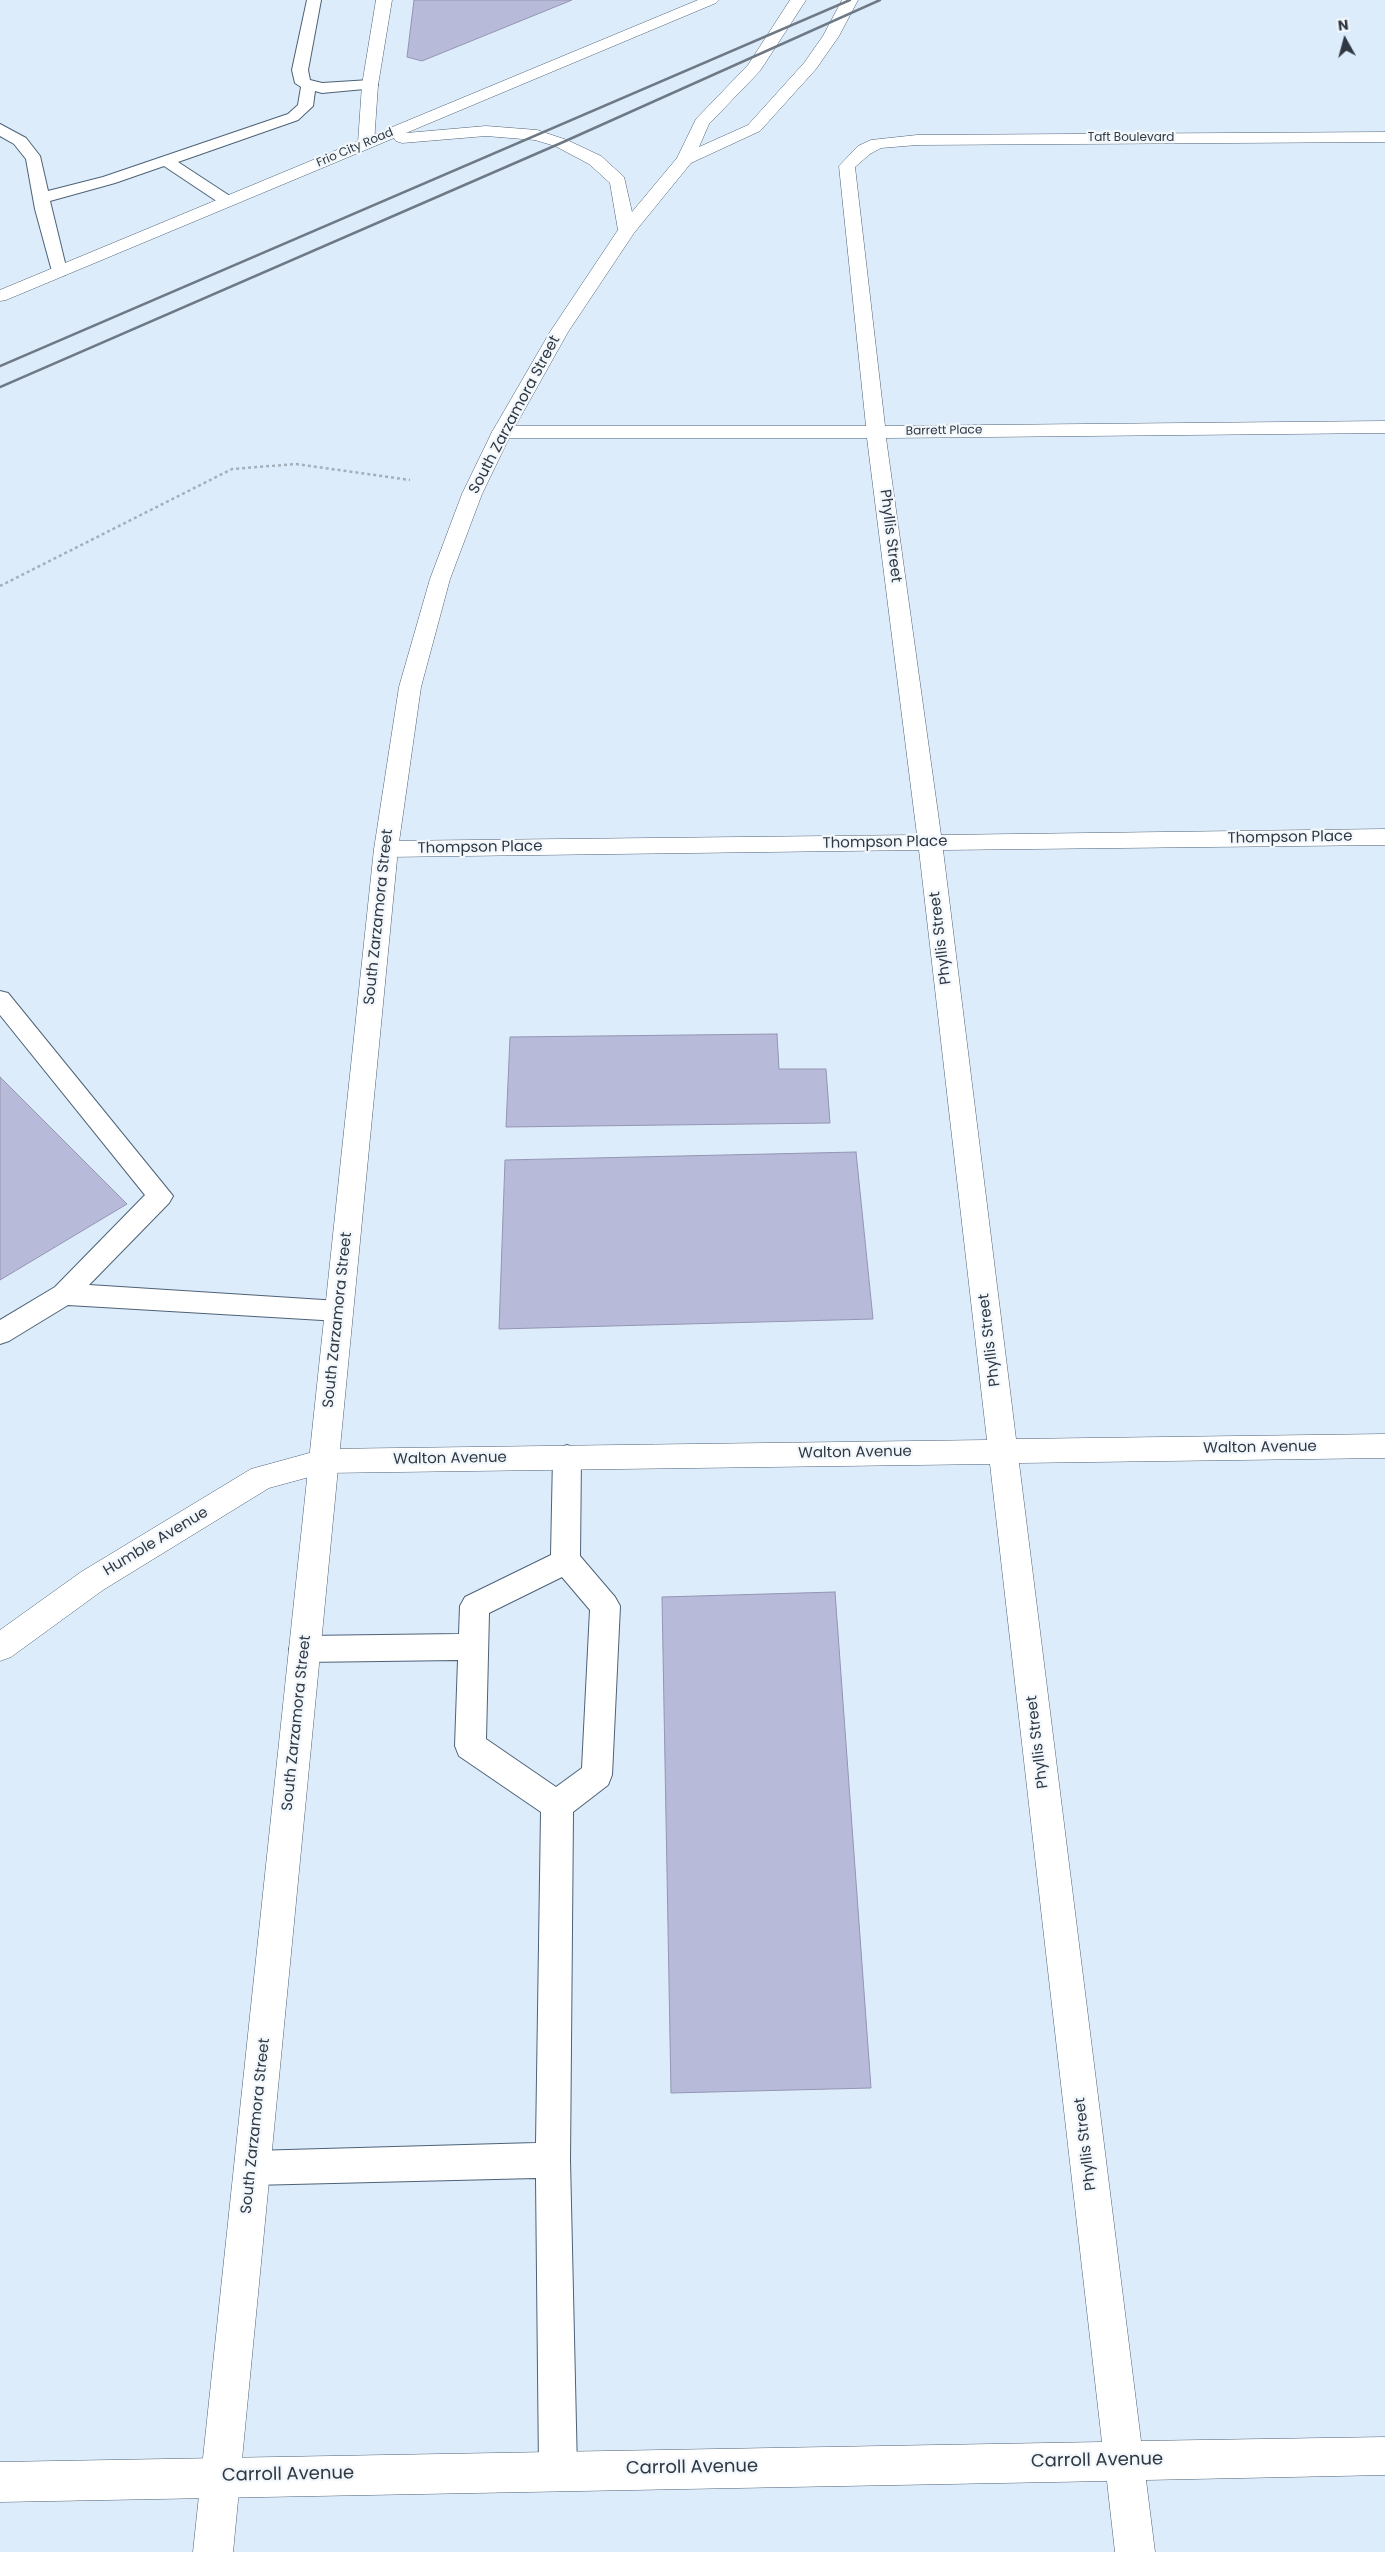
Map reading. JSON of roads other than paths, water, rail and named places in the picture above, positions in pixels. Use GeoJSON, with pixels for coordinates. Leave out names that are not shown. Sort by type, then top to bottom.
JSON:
{"type":"FeatureCollection","features":[{"type":"Feature","properties":{"kind":"street"},"geometry":{"type":"LineString","coordinates":[[384,0],[370,86],[366,143],[432,134],[486,131],[537,135],[561,143],[595,160],[618,181],[627,230]]}},
{"type":"Feature","properties":{"kind":"street","name":"Frio City Road"},"geometry":{"type":"LineString","coordinates":[[0,296],[711,0]]}},
{"type":"Feature","properties":{"kind":"street","name":"South Zarzamora Street"},"geometry":{"type":"LineString","coordinates":[[213,2552],[386,849],[391,802],[410,687],[437,588],[472,494],[502,432],[559,332],[627,230],[685,159],[702,122],[754,68],[798,0]]}},
{"type":"Feature","properties":{"kind":"street","name":"South Zarzamora Street"},"geometry":{"type":"LineString","coordinates":[[685,159],[754,128],[810,66],[831,36],[850,0]]}},
{"type":"Feature","properties":{"kind":"street","name":"Taft Boulevard"},"geometry":{"type":"LineString","coordinates":[[877,144],[917,140],[1385,136]]}},
{"type":"Feature","properties":{"kind":"street","name":"Phyllis Street"},"geometry":{"type":"LineString","coordinates":[[877,144],[864,150],[847,166],[876,432],[930,842],[1135,2552]]}},
{"type":"Feature","properties":{"kind":"street","name":"Barrett Place"},"geometry":{"type":"LineString","coordinates":[[502,432],[876,432],[1385,427]]}},
{"type":"Feature","properties":{"kind":"street","name":"Thompson Place"},"geometry":{"type":"LineString","coordinates":[[386,849],[1385,837]]}},
{"type":"Feature","properties":{"kind":"street","name":"Walton Avenue"},"geometry":{"type":"LineString","coordinates":[[324,1460],[1385,1446]]}},
{"type":"Feature","properties":{"kind":"street","name":"Humble Avenue"},"geometry":{"type":"LineString","coordinates":[[0,1646],[92,1581],[261,1478],[324,1460]]}},
{"type":"Feature","properties":{"kind":"street","name":"Carroll Avenue"},"geometry":{"type":"LineString","coordinates":[[0,2482],[221,2476],[1385,2456]]}},
{"type":"Feature","properties":{"kind":"lane"},"geometry":{"type":"LineString","coordinates":[[314,0],[300,70],[304,83],[322,88],[370,86]]}},
{"type":"Feature","properties":{"kind":"lane"},"geometry":{"type":"LineString","coordinates":[[42,198],[109,180],[293,117],[305,106],[309,85]]}},
{"type":"Feature","properties":{"kind":"lane"},"geometry":{"type":"LineString","coordinates":[[0,129],[20,141],[34,159],[59,272]]}},
{"type":"Feature","properties":{"kind":"lane"},"geometry":{"type":"LineString","coordinates":[[167,161],[228,201]]}},
{"type":"Feature","properties":{"kind":"lane"},"geometry":{"type":"LineString","coordinates":[[0,999],[160,1196],[64,1294],[0,1333]]}},
{"type":"Feature","properties":{"kind":"lane"},"geometry":{"type":"LineString","coordinates":[[64,1294],[339,1311]]}},
{"type":"Feature","properties":{"kind":"lane"},"geometry":{"type":"LineString","coordinates":[[564,1563],[567,1457]]}},
{"type":"Feature","properties":{"kind":"lane"},"geometry":{"type":"LineString","coordinates":[[566,1561],[605,1606],[597,1775],[556,1805],[470,1746],[475,1606],[566,1561]]}},
{"type":"Feature","properties":{"kind":"lane"},"geometry":{"type":"LineString","coordinates":[[304,1649],[474,1647]]}},
{"type":"Feature","properties":{"kind":"lane"},"geometry":{"type":"LineString","coordinates":[[556,1805],[553,2160],[558,2470]]}},
{"type":"Feature","properties":{"kind":"lane"},"geometry":{"type":"LineString","coordinates":[[252,2168],[553,2160]]}},
{"type":"Feature","properties":{"kind":"railway"},"geometry":{"type":"LineString","coordinates":[[0,366],[850,0]]}},
{"type":"Feature","properties":{"kind":"railway"},"geometry":{"type":"LineString","coordinates":[[0,387],[561,143],[880,0]]}}]}
